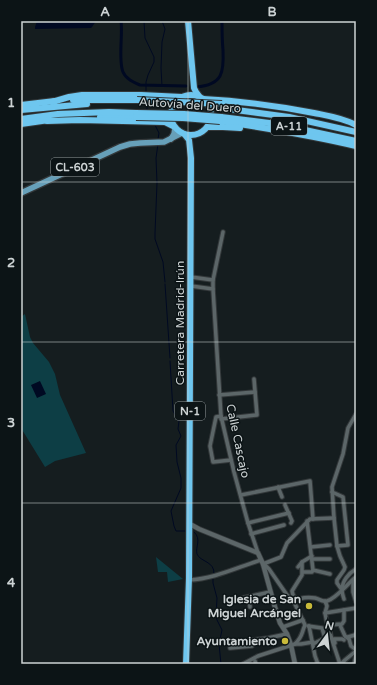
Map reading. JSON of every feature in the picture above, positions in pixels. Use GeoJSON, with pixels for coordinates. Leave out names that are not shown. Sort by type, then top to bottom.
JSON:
{"type":"FeatureCollection","features":[{"type":"Feature","properties":{"kind":"highway"},"geometry":{"type":"LineString","coordinates":[[188,21],[194,88],[201,98],[235,101],[297,110],[341,119],[356,126]]}},
{"type":"Feature","properties":{"kind":"highway"},"geometry":{"type":"LineString","coordinates":[[174,127],[170,113],[172,106],[176,101],[184,96],[190,88],[192,66]]}},
{"type":"Feature","properties":{"kind":"highway"},"geometry":{"type":"LineString","coordinates":[[21,105],[79,100],[138,99],[156,96],[195,95],[208,103],[211,115],[208,127]]}},
{"type":"Feature","properties":{"kind":"highway","name":"Autovía del Duero"},"geometry":{"type":"LineString","coordinates":[[21,110],[138,99],[222,106],[289,117],[356,132]]}},
{"type":"Feature","properties":{"kind":"highway"},"geometry":{"type":"LineString","coordinates":[[222,106],[263,108],[297,113],[356,126]]}},
{"type":"Feature","properties":{"kind":"highway","name":"Autovía del Duero"},"geometry":{"type":"LineString","coordinates":[[21,118],[58,114],[109,112],[136,115],[184,114],[277,124],[356,141]]}},
{"type":"Feature","properties":{"kind":"highway"},"geometry":{"type":"LineString","coordinates":[[21,124],[136,115]]}},
{"type":"Feature","properties":{"kind":"highway"},"geometry":{"type":"LineString","coordinates":[[220,119],[278,129],[356,146]]}},
{"type":"Feature","properties":{"kind":"highway"},"geometry":{"type":"LineString","coordinates":[[47,121],[80,120],[165,122],[184,134],[196,135],[208,127],[223,126],[244,128],[320,141],[339,142]]}},
{"type":"Feature","properties":{"kind":"highway","name":"Carretera Madrid-Irún"},"geometry":{"type":"LineString","coordinates":[[184,134],[190,140],[191,150],[190,524],[186,664]]}},
{"type":"Feature","properties":{"kind":"highway","name":"Carretera Madrid-Irún"},"geometry":{"type":"LineString","coordinates":[[191,150],[193,140],[196,135]]}},
{"type":"Feature","properties":{"kind":"main road"},"geometry":{"type":"LineString","coordinates":[[171,139],[174,134],[174,127]]}},
{"type":"Feature","properties":{"kind":"main road","name":"CL-603"},"geometry":{"type":"LineString","coordinates":[[21,193],[120,147],[130,144],[164,142],[184,134]]}},
{"type":"Feature","properties":{"kind":"main road"},"geometry":{"type":"LineString","coordinates":[[190,524],[198,529],[258,553]]}},
{"type":"Feature","properties":{"kind":"main road","name":"Calle Cascajo"},"geometry":{"type":"LineString","coordinates":[[258,553],[282,625],[293,644],[295,664]]}},
{"type":"Feature","properties":{"kind":"street","name":"Calle Cascajo"},"geometry":{"type":"LineString","coordinates":[[223,232],[213,280],[221,418],[251,534],[258,553]]}},
{"type":"Feature","properties":{"kind":"street"},"geometry":{"type":"LineString","coordinates":[[191,277],[213,280]]}},
{"type":"Feature","properties":{"kind":"street"},"geometry":{"type":"LineString","coordinates":[[191,286],[213,289]]}},
{"type":"Feature","properties":{"kind":"street"},"geometry":{"type":"LineString","coordinates":[[231,460],[213,462],[210,446],[216,417],[257,416],[254,379]]}},
{"type":"Feature","properties":{"kind":"street"},"geometry":{"type":"LineString","coordinates":[[219,395],[255,392]]}},
{"type":"Feature","properties":{"kind":"street"},"geometry":{"type":"LineString","coordinates":[[342,590],[336,583],[345,567],[337,546],[332,492],[333,483],[343,454],[348,428],[356,415]]}},
{"type":"Feature","properties":{"kind":"street"},"geometry":{"type":"LineString","coordinates":[[241,495],[310,481],[313,519]]}},
{"type":"Feature","properties":{"kind":"street"},"geometry":{"type":"LineString","coordinates":[[278,487],[282,497]]}},
{"type":"Feature","properties":{"kind":"street"},"geometry":{"type":"LineString","coordinates":[[332,492],[343,497],[348,545],[337,546]]}},
{"type":"Feature","properties":{"kind":"street"},"geometry":{"type":"LineString","coordinates":[[332,499],[340,495]]}},
{"type":"Feature","properties":{"kind":"street"},"geometry":{"type":"LineString","coordinates":[[285,505],[292,521],[291,523]]}},
{"type":"Feature","properties":{"kind":"street"},"geometry":{"type":"LineString","coordinates":[[248,523],[289,513]]}},
{"type":"Feature","properties":{"kind":"street"},"geometry":{"type":"LineString","coordinates":[[189,580],[212,576],[281,557],[287,543],[308,520],[334,518]]}},
{"type":"Feature","properties":{"kind":"street"},"geometry":{"type":"LineString","coordinates":[[308,520],[313,570]]}},
{"type":"Feature","properties":{"kind":"street"},"geometry":{"type":"LineString","coordinates":[[251,534],[284,526]]}},
{"type":"Feature","properties":{"kind":"street"},"geometry":{"type":"LineString","coordinates":[[310,547],[330,545]]}},
{"type":"Feature","properties":{"kind":"street"},"geometry":{"type":"LineString","coordinates":[[298,567],[302,562],[312,558],[330,559]]}},
{"type":"Feature","properties":{"kind":"street"},"geometry":{"type":"LineString","coordinates":[[262,562],[269,569],[287,595],[296,601]]}},
{"type":"Feature","properties":{"kind":"street"},"geometry":{"type":"LineString","coordinates":[[302,562],[302,575],[292,591],[303,620],[307,626],[318,664]]}},
{"type":"Feature","properties":{"kind":"street"},"geometry":{"type":"LineString","coordinates":[[344,599],[342,584],[347,576],[356,569]]}},
{"type":"Feature","properties":{"kind":"street"},"geometry":{"type":"LineString","coordinates":[[303,572],[312,572],[313,570],[330,574]]}},
{"type":"Feature","properties":{"kind":"street"},"geometry":{"type":"LineString","coordinates":[[296,601],[305,598],[314,598],[325,601],[333,598],[354,578]]}},
{"type":"Feature","properties":{"kind":"street"},"geometry":{"type":"LineString","coordinates":[[354,578],[353,592],[356,602]]}},
{"type":"Feature","properties":{"kind":"street"},"geometry":{"type":"LineString","coordinates":[[242,598],[270,592]]}},
{"type":"Feature","properties":{"kind":"street"},"geometry":{"type":"LineString","coordinates":[[249,597],[250,607]]}},
{"type":"Feature","properties":{"kind":"street"},"geometry":{"type":"LineString","coordinates":[[325,601],[327,609],[326,623],[329,625],[331,637],[341,664],[356,651],[351,646],[348,637],[345,636],[340,625]]}},
{"type":"Feature","properties":{"kind":"street"},"geometry":{"type":"LineString","coordinates":[[327,612],[356,608]]}},
{"type":"Feature","properties":{"kind":"street"},"geometry":{"type":"LineString","coordinates":[[329,625],[342,624],[344,621],[344,610]]}},
{"type":"Feature","properties":{"kind":"street"},"geometry":{"type":"LineString","coordinates":[[282,625],[303,620]]}},
{"type":"Feature","properties":{"kind":"street"},"geometry":{"type":"LineString","coordinates":[[307,626],[322,628],[325,638]]}},
{"type":"Feature","properties":{"kind":"street"},"geometry":{"type":"LineString","coordinates":[[243,664],[258,656],[293,644],[299,640],[303,633],[303,629],[307,626]]}},
{"type":"Feature","properties":{"kind":"street"},"geometry":{"type":"LineString","coordinates":[[230,648],[252,646],[252,640],[287,634]]}},
{"type":"Feature","properties":{"kind":"street"},"geometry":{"type":"LineString","coordinates":[[348,637],[354,635]]}},
{"type":"Feature","properties":{"kind":"street"},"geometry":{"type":"LineString","coordinates":[[350,644],[354,635]]}},
{"type":"Feature","properties":{"kind":"street"},"geometry":{"type":"LineString","coordinates":[[293,644],[313,643],[331,637]]}},
{"type":"Feature","properties":{"kind":"street"},"geometry":{"type":"LineString","coordinates":[[335,648],[336,645],[334,639],[344,640]]}},
{"type":"Feature","properties":{"kind":"street"},"geometry":{"type":"LineString","coordinates":[[354,664],[356,656]]}},
{"type":"Feature","properties":{"kind":"shaded area"},"geometry":{"type":"Polygon","coordinates":[[[37,21],[96,21],[91,28],[35,29],[37,21]]]}},
{"type":"Feature","properties":{"kind":"shaded area"},"geometry":{"type":"Polygon","coordinates":[[[25,314],[30,337],[33,343],[49,362],[55,374],[60,395],[86,453],[55,461],[45,467],[21,428],[21,317],[25,314]]]}},
{"type":"Feature","properties":{"kind":"shaded area"},"geometry":{"type":"Polygon","coordinates":[[[40,381],[46,394],[37,398],[31,385],[40,381]]]}},
{"type":"Feature","properties":{"kind":"shaded area"},"geometry":{"type":"Polygon","coordinates":[[[156,557],[183,579],[168,582],[167,572],[158,572],[156,557]]]}},
{"type":"Feature","properties":{"kind":"waterway"},"geometry":{"type":"LineString","coordinates":[[121,21],[121,61],[123,72],[126,77],[140,85],[186,86]]}},
{"type":"Feature","properties":{"kind":"waterway"},"geometry":{"type":"LineString","coordinates":[[144,21],[145,38],[154,57],[154,62],[146,82],[146,93]]}},
{"type":"Feature","properties":{"kind":"waterway"},"geometry":{"type":"LineString","coordinates":[[162,21],[165,29],[162,42],[162,86]]}},
{"type":"Feature","properties":{"kind":"waterway"},"geometry":{"type":"LineString","coordinates":[[196,87],[205,86],[217,80],[222,71],[222,21]]}},
{"type":"Feature","properties":{"kind":"waterway"},"geometry":{"type":"LineString","coordinates":[[147,104],[147,111]]}},
{"type":"Feature","properties":{"kind":"waterway"},"geometry":{"type":"LineString","coordinates":[[155,125],[159,133],[158,139]]}},
{"type":"Feature","properties":{"kind":"waterway"},"geometry":{"type":"LineString","coordinates":[[158,144],[156,158],[157,183],[155,239],[163,262],[165,282]]}},
{"type":"Feature","properties":{"kind":"waterway"},"geometry":{"type":"LineString","coordinates":[[165,284],[170,358]]}},
{"type":"Feature","properties":{"kind":"waterway"},"geometry":{"type":"LineString","coordinates":[[170,361],[173,411],[179,421],[178,429],[181,436],[176,445],[181,488],[171,511],[176,531],[186,531]]}},
{"type":"Feature","properties":{"kind":"waterway"},"geometry":{"type":"LineString","coordinates":[[194,532],[198,537],[197,554],[201,559],[210,564],[214,570],[214,574]]}},
{"type":"Feature","properties":{"kind":"waterway"},"geometry":{"type":"LineString","coordinates":[[213,578],[217,598],[216,616],[222,630],[219,644],[221,664]]}},
{"type":"Feature","properties":{"kind":"place","name":"Iglesia de San Miguel Arcángel"},"geometry":{"type":"Point","coordinates":[309,606]}},
{"type":"Feature","properties":{"kind":"place","name":"Ayuntamiento"},"geometry":{"type":"Point","coordinates":[285,641]}}]}
